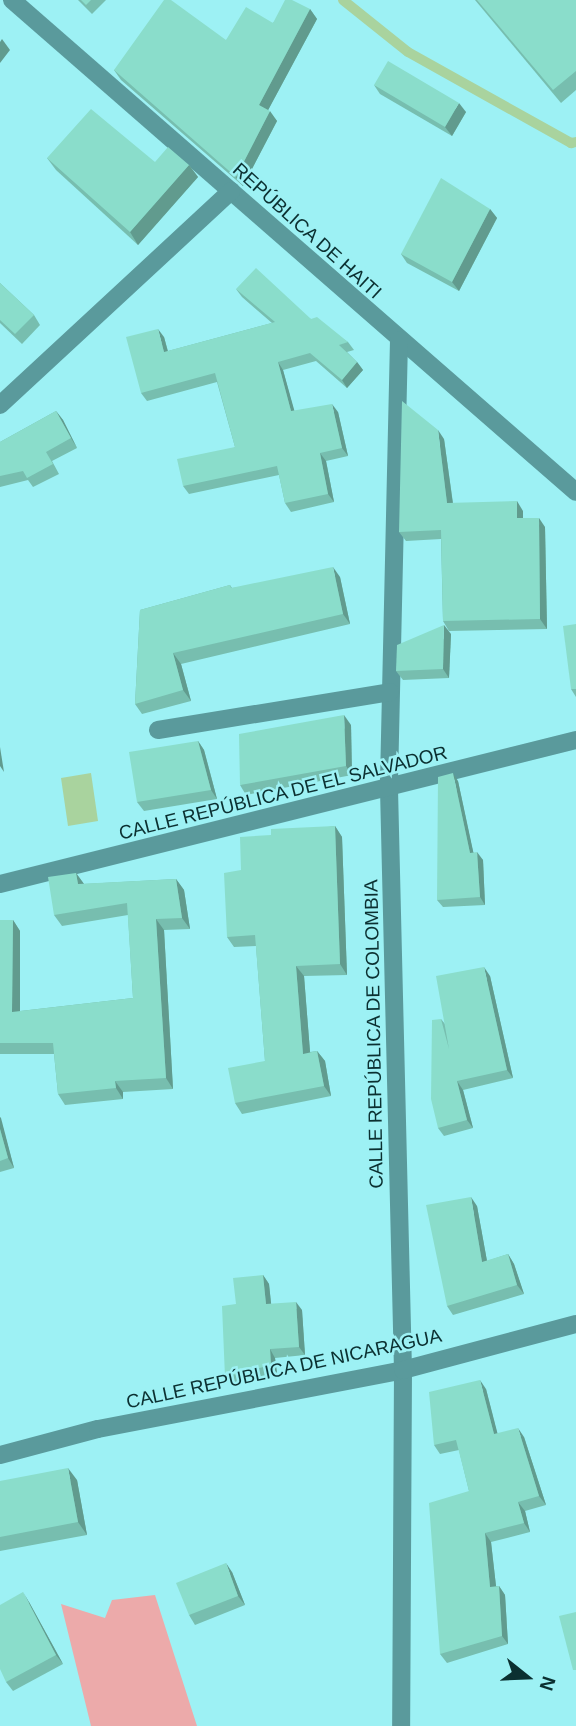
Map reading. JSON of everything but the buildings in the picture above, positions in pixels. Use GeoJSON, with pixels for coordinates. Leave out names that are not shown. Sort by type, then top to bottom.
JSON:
{"type":"FeatureCollection","features":[{"type":"Feature","properties":{"kind":"street","name":"REPÚBLICA DE HAITI"},"geometry":{"type":"LineString","coordinates":[[12,0],[576,492]]}},
{"type":"Feature","properties":{"kind":"street"},"geometry":{"type":"LineString","coordinates":[[0,405],[231,191]]}},
{"type":"Feature","properties":{"kind":"street","name":"CALLE REPÚBLICA DE COLOMBIA"},"geometry":{"type":"LineString","coordinates":[[399,340],[389,789],[403,1370],[401,1726]]}},
{"type":"Feature","properties":{"kind":"street"},"geometry":{"type":"LineString","coordinates":[[158,730],[390,692]]}},
{"type":"Feature","properties":{"kind":"street","name":"CALLE REPÚBLICA DE EL SALVADOR"},"geometry":{"type":"LineString","coordinates":[[0,884],[389,789],[576,740]]}},
{"type":"Feature","properties":{"kind":"street","name":"CALLE REPÚBLICA DE NICARAGUA"},"geometry":{"type":"LineString","coordinates":[[0,1455],[98,1429],[403,1370],[576,1324]]}},
{"type":"Feature","properties":{"kind":"shaded area"},"geometry":{"type":"Polygon","coordinates":[[[91,773],[98,821],[68,826],[61,778],[91,773]]]}},
{"type":"Feature","properties":{"kind":"shaded area"},"geometry":{"type":"Polygon","coordinates":[[[155,1595],[197,1726],[91,1726],[61,1604],[105,1618],[112,1600],[155,1595]]]}},
{"type":"Feature","properties":{"kind":"waterway"},"geometry":{"type":"LineString","coordinates":[[343,0],[408,52],[571,143],[576,142]]}}]}
